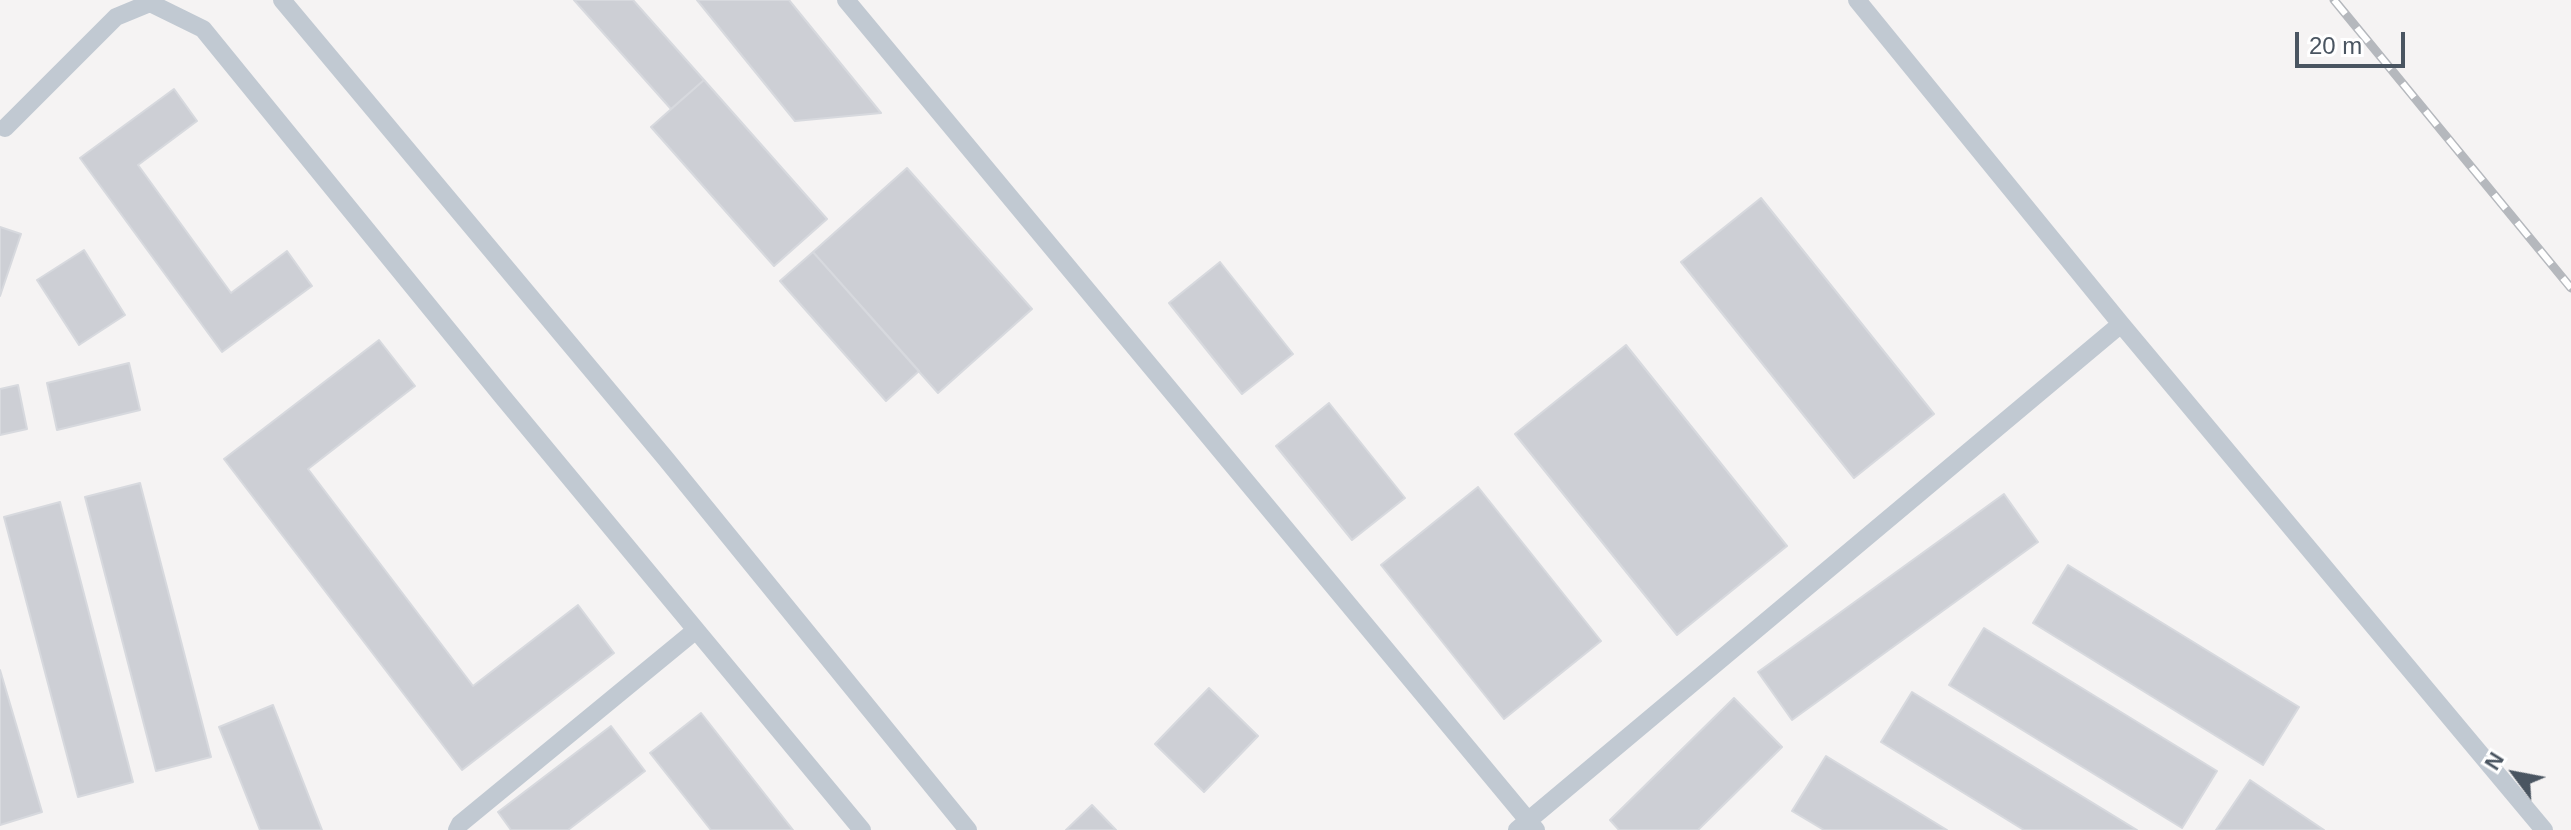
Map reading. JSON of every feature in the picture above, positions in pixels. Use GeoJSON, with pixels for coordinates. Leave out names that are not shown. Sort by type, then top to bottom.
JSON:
{"type":"FeatureCollection","features":[{"type":"Feature","properties":{"kind":"lane"},"geometry":{"type":"LineString","coordinates":[[282,0],[646,435],[968,830]]}},
{"type":"Feature","properties":{"kind":"lane"},"geometry":{"type":"LineString","coordinates":[[846,0],[1527,827],[2121,324]]}},
{"type":"Feature","properties":{"kind":"lane"},"geometry":{"type":"LineString","coordinates":[[1857,0],[2121,324],[2544,830]]}},
{"type":"Feature","properties":{"kind":"lane"},"geometry":{"type":"LineString","coordinates":[[5,128],[116,17],[150,3],[203,29],[862,830]]}},
{"type":"Feature","properties":{"kind":"lane"},"geometry":{"type":"LineString","coordinates":[[457,830],[460,824],[696,630]]}},
{"type":"Feature","properties":{"kind":"building"},"geometry":{"type":"Polygon","coordinates":[[[574,0],[633,0],[704,80],[671,109],[574,0]]]}},
{"type":"Feature","properties":{"kind":"building"},"geometry":{"type":"Polygon","coordinates":[[[697,0],[789,0],[881,113],[795,121],[697,0]]]}},
{"type":"Feature","properties":{"kind":"building"},"geometry":{"type":"Polygon","coordinates":[[[704,80],[827,219],[774,266],[651,127],[704,80]]]}},
{"type":"Feature","properties":{"kind":"building"},"geometry":{"type":"Polygon","coordinates":[[[174,89],[197,121],[138,165],[231,293],[287,251],[312,286],[222,352],[80,158],[174,89]]]}},
{"type":"Feature","properties":{"kind":"building"},"geometry":{"type":"Polygon","coordinates":[[[907,168],[1032,309],[938,393],[813,252],[907,168]]]}},
{"type":"Feature","properties":{"kind":"building"},"geometry":{"type":"Polygon","coordinates":[[[1761,198],[1934,414],[1854,478],[1681,262],[1761,198]]]}},
{"type":"Feature","properties":{"kind":"building"},"geometry":{"type":"Polygon","coordinates":[[[0,227],[21,234],[0,296],[0,227]]]}},
{"type":"Feature","properties":{"kind":"building"},"geometry":{"type":"Polygon","coordinates":[[[84,250],[125,315],[79,345],[37,280],[84,250]]]}},
{"type":"Feature","properties":{"kind":"building"},"geometry":{"type":"Polygon","coordinates":[[[813,252],[919,371],[886,401],[780,281],[813,252]]]}},
{"type":"Feature","properties":{"kind":"building"},"geometry":{"type":"Polygon","coordinates":[[[1220,262],[1293,354],[1242,394],[1169,303],[1220,262]]]}},
{"type":"Feature","properties":{"kind":"building"},"geometry":{"type":"Polygon","coordinates":[[[379,340],[415,386],[308,469],[473,686],[578,605],[614,653],[462,770],[224,459],[379,340]]]}},
{"type":"Feature","properties":{"kind":"building"},"geometry":{"type":"Polygon","coordinates":[[[1626,345],[1787,546],[1677,635],[1515,434],[1626,345]]]}},
{"type":"Feature","properties":{"kind":"building"},"geometry":{"type":"Polygon","coordinates":[[[129,363],[140,410],[57,430],[47,383],[129,363]]]}},
{"type":"Feature","properties":{"kind":"building"},"geometry":{"type":"Polygon","coordinates":[[[18,385],[27,429],[0,435],[0,389],[18,385]]]}},
{"type":"Feature","properties":{"kind":"building"},"geometry":{"type":"Polygon","coordinates":[[[1329,403],[1405,498],[1352,540],[1276,446],[1329,403]]]}},
{"type":"Feature","properties":{"kind":"building"},"geometry":{"type":"Polygon","coordinates":[[[140,483],[211,757],[156,771],[85,497],[140,483]]]}},
{"type":"Feature","properties":{"kind":"building"},"geometry":{"type":"Polygon","coordinates":[[[1478,487],[1601,641],[1504,719],[1381,565],[1478,487]]]}},
{"type":"Feature","properties":{"kind":"building"},"geometry":{"type":"Polygon","coordinates":[[[2004,494],[2038,542],[1792,720],[1758,672],[2004,494]]]}},
{"type":"Feature","properties":{"kind":"building"},"geometry":{"type":"Polygon","coordinates":[[[60,502],[133,782],[78,797],[4,517],[60,502]]]}},
{"type":"Feature","properties":{"kind":"building"},"geometry":{"type":"Polygon","coordinates":[[[2068,565],[2299,707],[2263,765],[2033,623],[2068,565]]]}},
{"type":"Feature","properties":{"kind":"building"},"geometry":{"type":"Polygon","coordinates":[[[1984,628],[2217,771],[2182,828],[1949,685],[1984,628]]]}},
{"type":"Feature","properties":{"kind":"building"},"geometry":{"type":"Polygon","coordinates":[[[0,670],[42,812],[0,825],[0,670]]]}},
{"type":"Feature","properties":{"kind":"building"},"geometry":{"type":"Polygon","coordinates":[[[1209,688],[1258,736],[1204,792],[1155,744],[1209,688]]]}},
{"type":"Feature","properties":{"kind":"building"},"geometry":{"type":"Polygon","coordinates":[[[1912,692],[2137,830],[2024,830],[1881,742],[1912,692]]]}},
{"type":"Feature","properties":{"kind":"building"},"geometry":{"type":"Polygon","coordinates":[[[1734,698],[1782,747],[1698,830],[1619,830],[1610,820],[1734,698]]]}},
{"type":"Feature","properties":{"kind":"building"},"geometry":{"type":"Polygon","coordinates":[[[273,705],[322,830],[260,830],[219,727],[273,705]]]}},
{"type":"Feature","properties":{"kind":"building"},"geometry":{"type":"Polygon","coordinates":[[[701,713],[793,830],[711,830],[650,753],[701,713]]]}},
{"type":"Feature","properties":{"kind":"building"},"geometry":{"type":"Polygon","coordinates":[[[611,726],[645,771],[568,830],[511,830],[498,812],[611,726]]]}},
{"type":"Feature","properties":{"kind":"building"},"geometry":{"type":"Polygon","coordinates":[[[1826,756],[1947,830],[1824,830],[1792,811],[1826,756]]]}},
{"type":"Feature","properties":{"kind":"building"},"geometry":{"type":"Polygon","coordinates":[[[2250,780],[2324,830],[2216,830],[2250,780]]]}},
{"type":"Feature","properties":{"kind":"building"},"geometry":{"type":"Polygon","coordinates":[[[1092,805],[1116,830],[1066,830],[1092,805]]]}},
{"type":"Feature","properties":{"kind":"railway"},"geometry":{"type":"LineString","coordinates":[[2334,0],[2571,288]]}}]}
